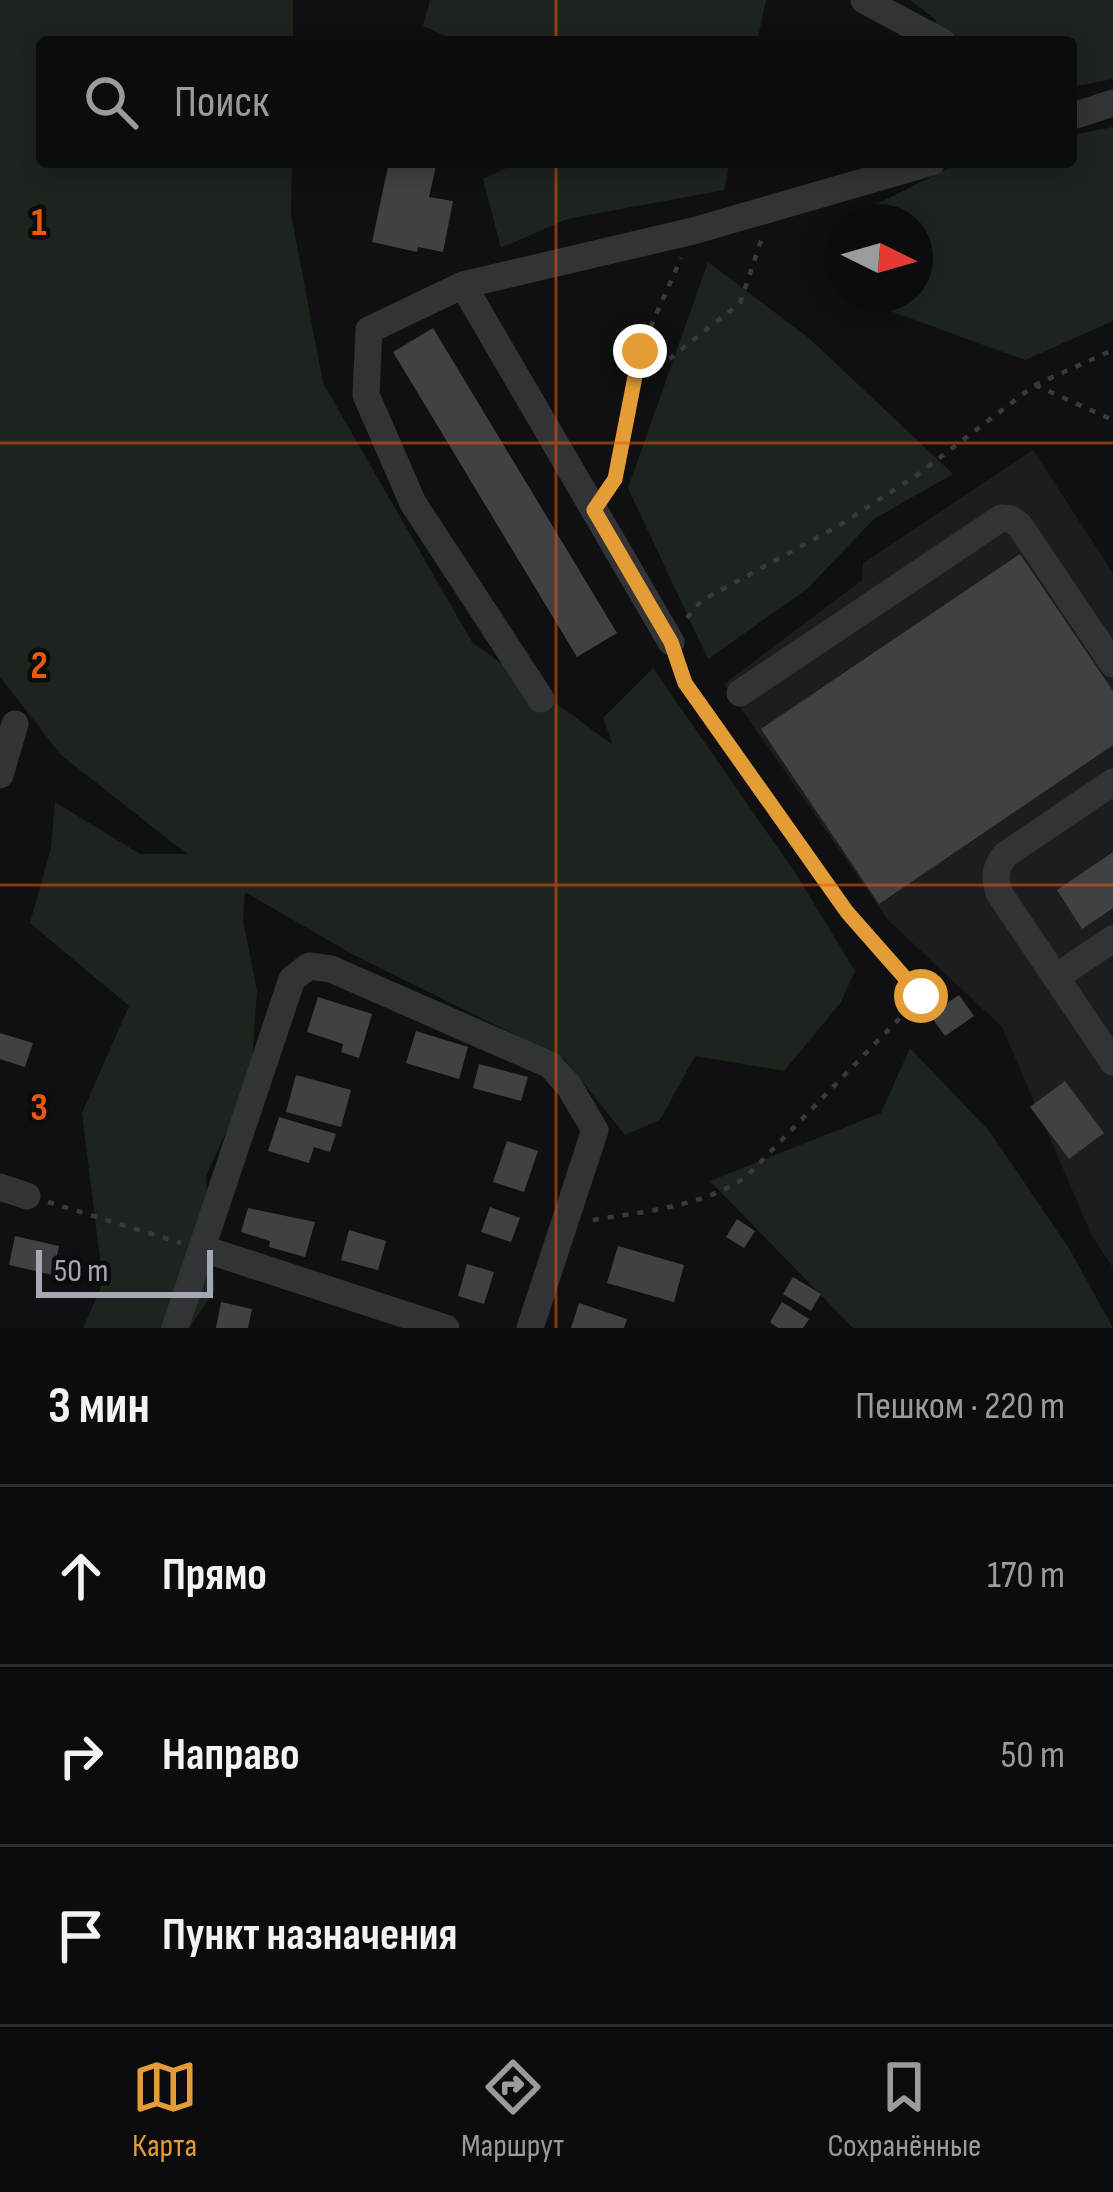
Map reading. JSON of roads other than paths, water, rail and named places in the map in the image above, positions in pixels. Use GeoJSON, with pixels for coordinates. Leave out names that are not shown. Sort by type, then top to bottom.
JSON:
{"type":"FeatureCollection","features":[{"type":"Feature","properties":{"kind":"street"},"geometry":{"type":"LineString","coordinates":[[864,0],[931,36]]}},
{"type":"Feature","properties":{"kind":"street"},"geometry":{"type":"LineString","coordinates":[[1077,113],[1113,104]]}},
{"type":"Feature","properties":{"kind":"street"},"geometry":{"type":"LineString","coordinates":[[542,699],[413,502],[366,395],[369,330],[464,285],[693,230],[912,168]]}},
{"type":"Feature","properties":{"kind":"street"},"geometry":{"type":"LineString","coordinates":[[464,285],[671,642]]}},
{"type":"Feature","properties":{"kind":"street"},"geometry":{"type":"LineString","coordinates":[[740,693],[1001,518],[1020,526],[1113,664]]}},
{"type":"Feature","properties":{"kind":"street"},"geometry":{"type":"LineString","coordinates":[[0,775],[15,724]]}},
{"type":"Feature","properties":{"kind":"street"},"geometry":{"type":"LineString","coordinates":[[1113,782],[1006,854],[994,880],[1113,1062]]}},
{"type":"Feature","properties":{"kind":"street"},"geometry":{"type":"LineString","coordinates":[[1056,977],[1113,939]]}},
{"type":"Feature","properties":{"kind":"street"},"geometry":{"type":"LineString","coordinates":[[175,1328],[292,979],[309,966],[331,969],[550,1065],[595,1130],[530,1328]]}},
{"type":"Feature","properties":{"kind":"street"},"geometry":{"type":"LineString","coordinates":[[203,1250],[446,1328]]}}]}
